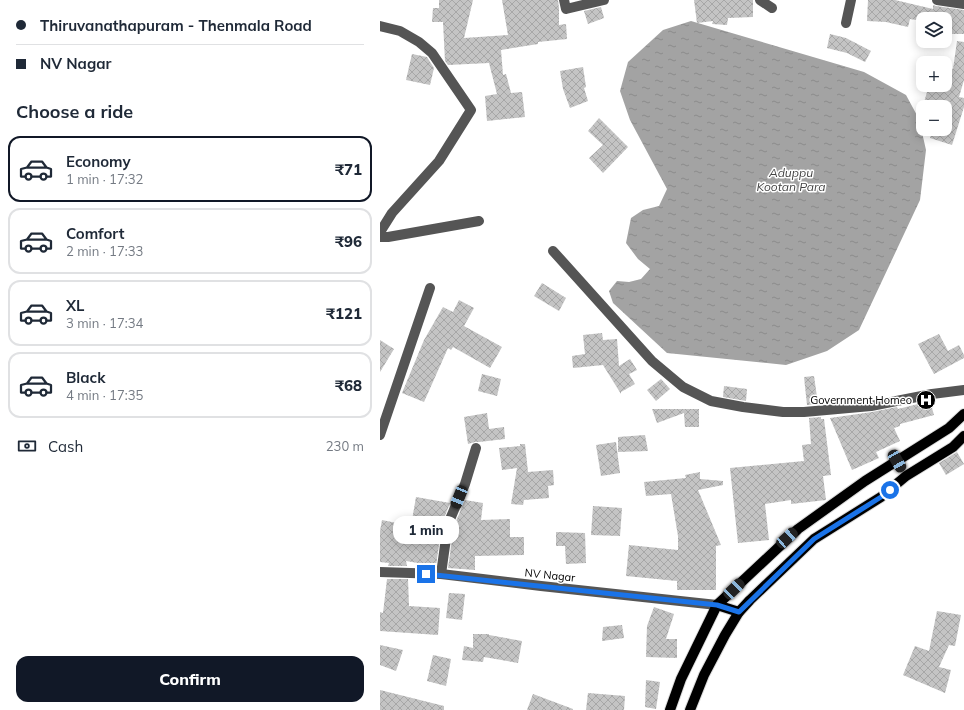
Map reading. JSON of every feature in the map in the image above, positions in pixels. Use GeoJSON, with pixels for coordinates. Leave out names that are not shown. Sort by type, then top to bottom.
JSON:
{"type":"FeatureCollection","features":[{"type":"Feature","properties":{"kind":"main road"},"geometry":{"type":"LineString","coordinates":[[670,710],[681,678],[717,605],[798,529],[865,481],[949,428],[964,414]]}},
{"type":"Feature","properties":{"kind":"main road"},"geometry":{"type":"LineString","coordinates":[[690,710],[704,675],[739,612],[772,578],[814,539],[881,497],[906,476],[953,447],[964,436]]}},
{"type":"Feature","properties":{"kind":"main road"},"geometry":{"type":"LineString","coordinates":[[897,461],[906,476]]}},
{"type":"Feature","properties":{"kind":"main road"},"geometry":{"type":"LineString","coordinates":[[717,605],[739,612]]}},
{"type":"Feature","properties":{"kind":"street"},"geometry":{"type":"LineString","coordinates":[[564,0],[566,9],[604,0]]}},
{"type":"Feature","properties":{"kind":"street"},"geometry":{"type":"LineString","coordinates":[[760,0],[772,8]]}},
{"type":"Feature","properties":{"kind":"street"},"geometry":{"type":"LineString","coordinates":[[846,23],[851,0]]}},
{"type":"Feature","properties":{"kind":"street"},"geometry":{"type":"LineString","coordinates":[[938,0],[964,4]]}},
{"type":"Feature","properties":{"kind":"street"},"geometry":{"type":"LineString","coordinates":[[380,26],[400,32],[419,42],[432,53],[471,110],[439,161],[392,213],[380,232]]}},
{"type":"Feature","properties":{"kind":"street"},"geometry":{"type":"LineString","coordinates":[[380,237],[388,237],[479,221]]}},
{"type":"Feature","properties":{"kind":"street"},"geometry":{"type":"LineString","coordinates":[[553,252],[652,361],[683,387],[711,401],[783,412],[804,412],[871,406],[932,394],[964,390]]}},
{"type":"Feature","properties":{"kind":"street"},"geometry":{"type":"LineString","coordinates":[[380,435],[430,288]]}},
{"type":"Feature","properties":{"kind":"street"},"geometry":{"type":"LineString","coordinates":[[441,574],[448,524],[465,484],[476,448]]}},
{"type":"Feature","properties":{"kind":"street","name":"NV Nagar"},"geometry":{"type":"LineString","coordinates":[[380,572],[441,574],[717,605]]}},
{"type":"Feature","properties":{"kind":"water","name":"Aduppu Kootan Para"},"geometry":{"type":"Polygon","coordinates":[[[691,21],[864,72],[906,95],[916,113],[916,136],[923,136],[926,150],[920,200],[859,330],[827,351],[786,365],[667,353],[613,303],[609,291],[617,281],[629,282],[641,279],[650,269],[638,259],[626,243],[631,218],[643,210],[659,206],[667,189],[630,120],[620,91],[628,62],[663,30],[691,21]]]}},
{"type":"Feature","properties":{"kind":"building"},"geometry":{"type":"Polygon","coordinates":[[[439,0],[473,0],[464,38],[508,35],[502,0],[558,0],[559,25],[566,24],[567,39],[538,42],[538,44],[501,50],[503,75],[506,74],[511,93],[522,92],[525,117],[487,121],[485,96],[497,94],[489,63],[448,65],[445,61],[443,22],[432,22],[433,8],[439,8],[439,0]]]}},
{"type":"Feature","properties":{"kind":"building"},"geometry":{"type":"Polygon","coordinates":[[[694,0],[753,0],[753,17],[728,18],[727,25],[712,24],[713,21],[697,23],[694,0]]]}},
{"type":"Feature","properties":{"kind":"building"},"geometry":{"type":"Polygon","coordinates":[[[868,0],[895,0],[933,9],[933,5],[964,10],[964,34],[952,34],[952,12],[916,12],[916,20],[910,19],[908,27],[886,22],[867,21],[868,0]]]}},
{"type":"Feature","properties":{"kind":"building"},"geometry":{"type":"Polygon","coordinates":[[[601,7],[604,18],[588,24],[584,11],[601,7]]]}},
{"type":"Feature","properties":{"kind":"building"},"geometry":{"type":"Polygon","coordinates":[[[830,34],[846,38],[871,51],[865,62],[847,53],[827,48],[830,34]]]}},
{"type":"Feature","properties":{"kind":"building"},"geometry":{"type":"Polygon","coordinates":[[[957,41],[964,42],[964,80],[959,97],[964,98],[964,107],[952,145],[930,138],[931,136],[952,136],[952,100],[925,100],[927,92],[952,92],[953,69],[957,41]]]}},
{"type":"Feature","properties":{"kind":"building"},"geometry":{"type":"Polygon","coordinates":[[[412,54],[427,57],[434,68],[430,85],[406,80],[412,54]]]}},
{"type":"Feature","properties":{"kind":"building"},"geometry":{"type":"Polygon","coordinates":[[[583,67],[586,87],[584,88],[588,101],[570,108],[563,89],[560,71],[583,67]]]}},
{"type":"Feature","properties":{"kind":"building"},"geometry":{"type":"Polygon","coordinates":[[[599,118],[628,147],[603,173],[589,158],[603,145],[588,131],[599,118]]]}},
{"type":"Feature","properties":{"kind":"building"},"geometry":{"type":"Polygon","coordinates":[[[542,283],[566,298],[559,311],[534,296],[542,283]]]}},
{"type":"Feature","properties":{"kind":"building"},"geometry":{"type":"Polygon","coordinates":[[[459,300],[474,308],[464,326],[502,347],[490,368],[453,347],[451,350],[448,348],[424,402],[402,393],[424,340],[443,307],[453,312],[459,300]]]}},
{"type":"Feature","properties":{"kind":"building"},"geometry":{"type":"Polygon","coordinates":[[[602,333],[603,340],[617,339],[619,366],[630,359],[637,370],[629,374],[635,384],[621,392],[621,394],[603,365],[573,368],[572,356],[585,354],[583,335],[602,333]]]}},
{"type":"Feature","properties":{"kind":"building"},"geometry":{"type":"Polygon","coordinates":[[[939,334],[948,351],[959,345],[964,358],[934,374],[918,344],[939,334]]]}},
{"type":"Feature","properties":{"kind":"building"},"geometry":{"type":"Polygon","coordinates":[[[380,340],[394,349],[380,372],[380,340]]]}},
{"type":"Feature","properties":{"kind":"building"},"geometry":{"type":"Polygon","coordinates":[[[482,374],[501,379],[497,396],[478,391],[482,374]]]}},
{"type":"Feature","properties":{"kind":"building"},"geometry":{"type":"Polygon","coordinates":[[[814,376],[818,404],[807,405],[804,377],[814,376]]]}},
{"type":"Feature","properties":{"kind":"building"},"geometry":{"type":"Polygon","coordinates":[[[661,379],[670,389],[656,401],[647,390],[661,379]]]}},
{"type":"Feature","properties":{"kind":"building"},"geometry":{"type":"Polygon","coordinates":[[[724,386],[747,389],[746,401],[723,397],[724,386]]]}},
{"type":"Feature","properties":{"kind":"building"},"geometry":{"type":"Polygon","coordinates":[[[930,401],[934,415],[900,424],[900,426],[894,428],[900,441],[876,452],[879,458],[852,470],[830,418],[897,407],[898,409],[930,401]]]}},
{"type":"Feature","properties":{"kind":"building"},"geometry":{"type":"Polygon","coordinates":[[[652,409],[699,409],[699,427],[685,427],[684,413],[657,423],[652,409]]]}},
{"type":"Feature","properties":{"kind":"building"},"geometry":{"type":"Polygon","coordinates":[[[487,413],[489,429],[504,427],[505,439],[468,444],[464,417],[487,413]]]}},
{"type":"Feature","properties":{"kind":"building"},"geometry":{"type":"Polygon","coordinates":[[[821,417],[821,419],[824,419],[831,475],[823,476],[826,500],[791,504],[791,500],[765,504],[769,540],[738,543],[730,468],[804,461],[802,445],[811,444],[809,418],[821,417]]]}},
{"type":"Feature","properties":{"kind":"building"},"geometry":{"type":"Polygon","coordinates":[[[645,435],[648,451],[618,452],[618,437],[645,435]]]}},
{"type":"Feature","properties":{"kind":"building"},"geometry":{"type":"Polygon","coordinates":[[[616,442],[620,473],[601,476],[596,445],[616,442]]]}},
{"type":"Feature","properties":{"kind":"building"},"geometry":{"type":"Polygon","coordinates":[[[520,444],[525,444],[528,472],[553,470],[554,485],[548,486],[549,498],[524,500],[523,505],[511,504],[517,468],[502,470],[499,448],[520,446],[520,444]]]}},
{"type":"Feature","properties":{"kind":"building"},"geometry":{"type":"Polygon","coordinates":[[[957,452],[964,464],[946,475],[939,463],[957,452]]]}},
{"type":"Feature","properties":{"kind":"building"},"geometry":{"type":"Polygon","coordinates":[[[700,472],[700,479],[723,481],[723,485],[698,490],[721,545],[716,546],[716,590],[677,590],[677,581],[626,576],[629,545],[678,550],[678,536],[671,494],[646,496],[644,482],[686,478],[685,475],[700,472]]]}},
{"type":"Feature","properties":{"kind":"building"},"geometry":{"type":"Polygon","coordinates":[[[416,497],[450,503],[442,523],[436,566],[406,561],[407,566],[388,566],[389,563],[380,562],[380,531],[382,520],[411,526],[416,497]]]}},
{"type":"Feature","properties":{"kind":"building"},"geometry":{"type":"Polygon","coordinates":[[[465,500],[483,503],[481,520],[510,519],[510,537],[524,537],[524,555],[475,556],[475,570],[448,568],[454,526],[465,500]]]}},
{"type":"Feature","properties":{"kind":"building"},"geometry":{"type":"Polygon","coordinates":[[[593,506],[622,508],[620,536],[591,535],[593,506]]]}},
{"type":"Feature","properties":{"kind":"building"},"geometry":{"type":"Polygon","coordinates":[[[556,532],[585,533],[586,563],[566,564],[565,546],[556,546],[556,532]]]}},
{"type":"Feature","properties":{"kind":"building"},"geometry":{"type":"Polygon","coordinates":[[[387,579],[408,579],[409,606],[440,608],[438,635],[380,631],[380,612],[383,613],[387,579]]]}},
{"type":"Feature","properties":{"kind":"building"},"geometry":{"type":"Polygon","coordinates":[[[449,593],[465,594],[462,620],[446,618],[449,593]]]}},
{"type":"Feature","properties":{"kind":"building"},"geometry":{"type":"Polygon","coordinates":[[[654,607],[674,614],[666,639],[677,639],[677,658],[646,657],[647,626],[654,607]]]}},
{"type":"Feature","properties":{"kind":"building"},"geometry":{"type":"Polygon","coordinates":[[[937,611],[961,615],[955,646],[949,645],[939,667],[951,670],[945,693],[903,675],[915,646],[929,651],[937,611]]]}},
{"type":"Feature","properties":{"kind":"building"},"geometry":{"type":"Polygon","coordinates":[[[622,625],[624,638],[602,641],[603,627],[622,625]]]}},
{"type":"Feature","properties":{"kind":"building"},"geometry":{"type":"Polygon","coordinates":[[[473,634],[489,634],[522,641],[518,663],[484,657],[483,662],[462,660],[464,646],[473,648],[473,634]]]}},
{"type":"Feature","properties":{"kind":"building"},"geometry":{"type":"Polygon","coordinates":[[[380,645],[403,650],[396,671],[380,665],[380,645]]]}},
{"type":"Feature","properties":{"kind":"building"},"geometry":{"type":"Polygon","coordinates":[[[433,655],[451,659],[446,686],[427,681],[433,655]]]}},
{"type":"Feature","properties":{"kind":"building"},"geometry":{"type":"Polygon","coordinates":[[[646,680],[660,682],[656,709],[645,707],[646,680]]]}},
{"type":"Feature","properties":{"kind":"building"},"geometry":{"type":"Polygon","coordinates":[[[380,690],[444,706],[444,710],[380,710],[380,690]]]}},
{"type":"Feature","properties":{"kind":"building"},"geometry":{"type":"Polygon","coordinates":[[[588,693],[625,696],[624,710],[586,710],[588,693]]]}},
{"type":"Feature","properties":{"kind":"building"},"geometry":{"type":"Polygon","coordinates":[[[533,694],[573,709],[573,710],[527,710],[533,694]]]}},
{"type":"Feature","properties":{"kind":"place","name":"Government Homeo"},"geometry":{"type":"Point","coordinates":[926,400]}},
{"type":"Feature","properties":{"kind":"route"},"geometry":{"type":"LineString","coordinates":[[426,574],[441,574],[717,605],[739,612],[814,539],[890,490]]}}]}
